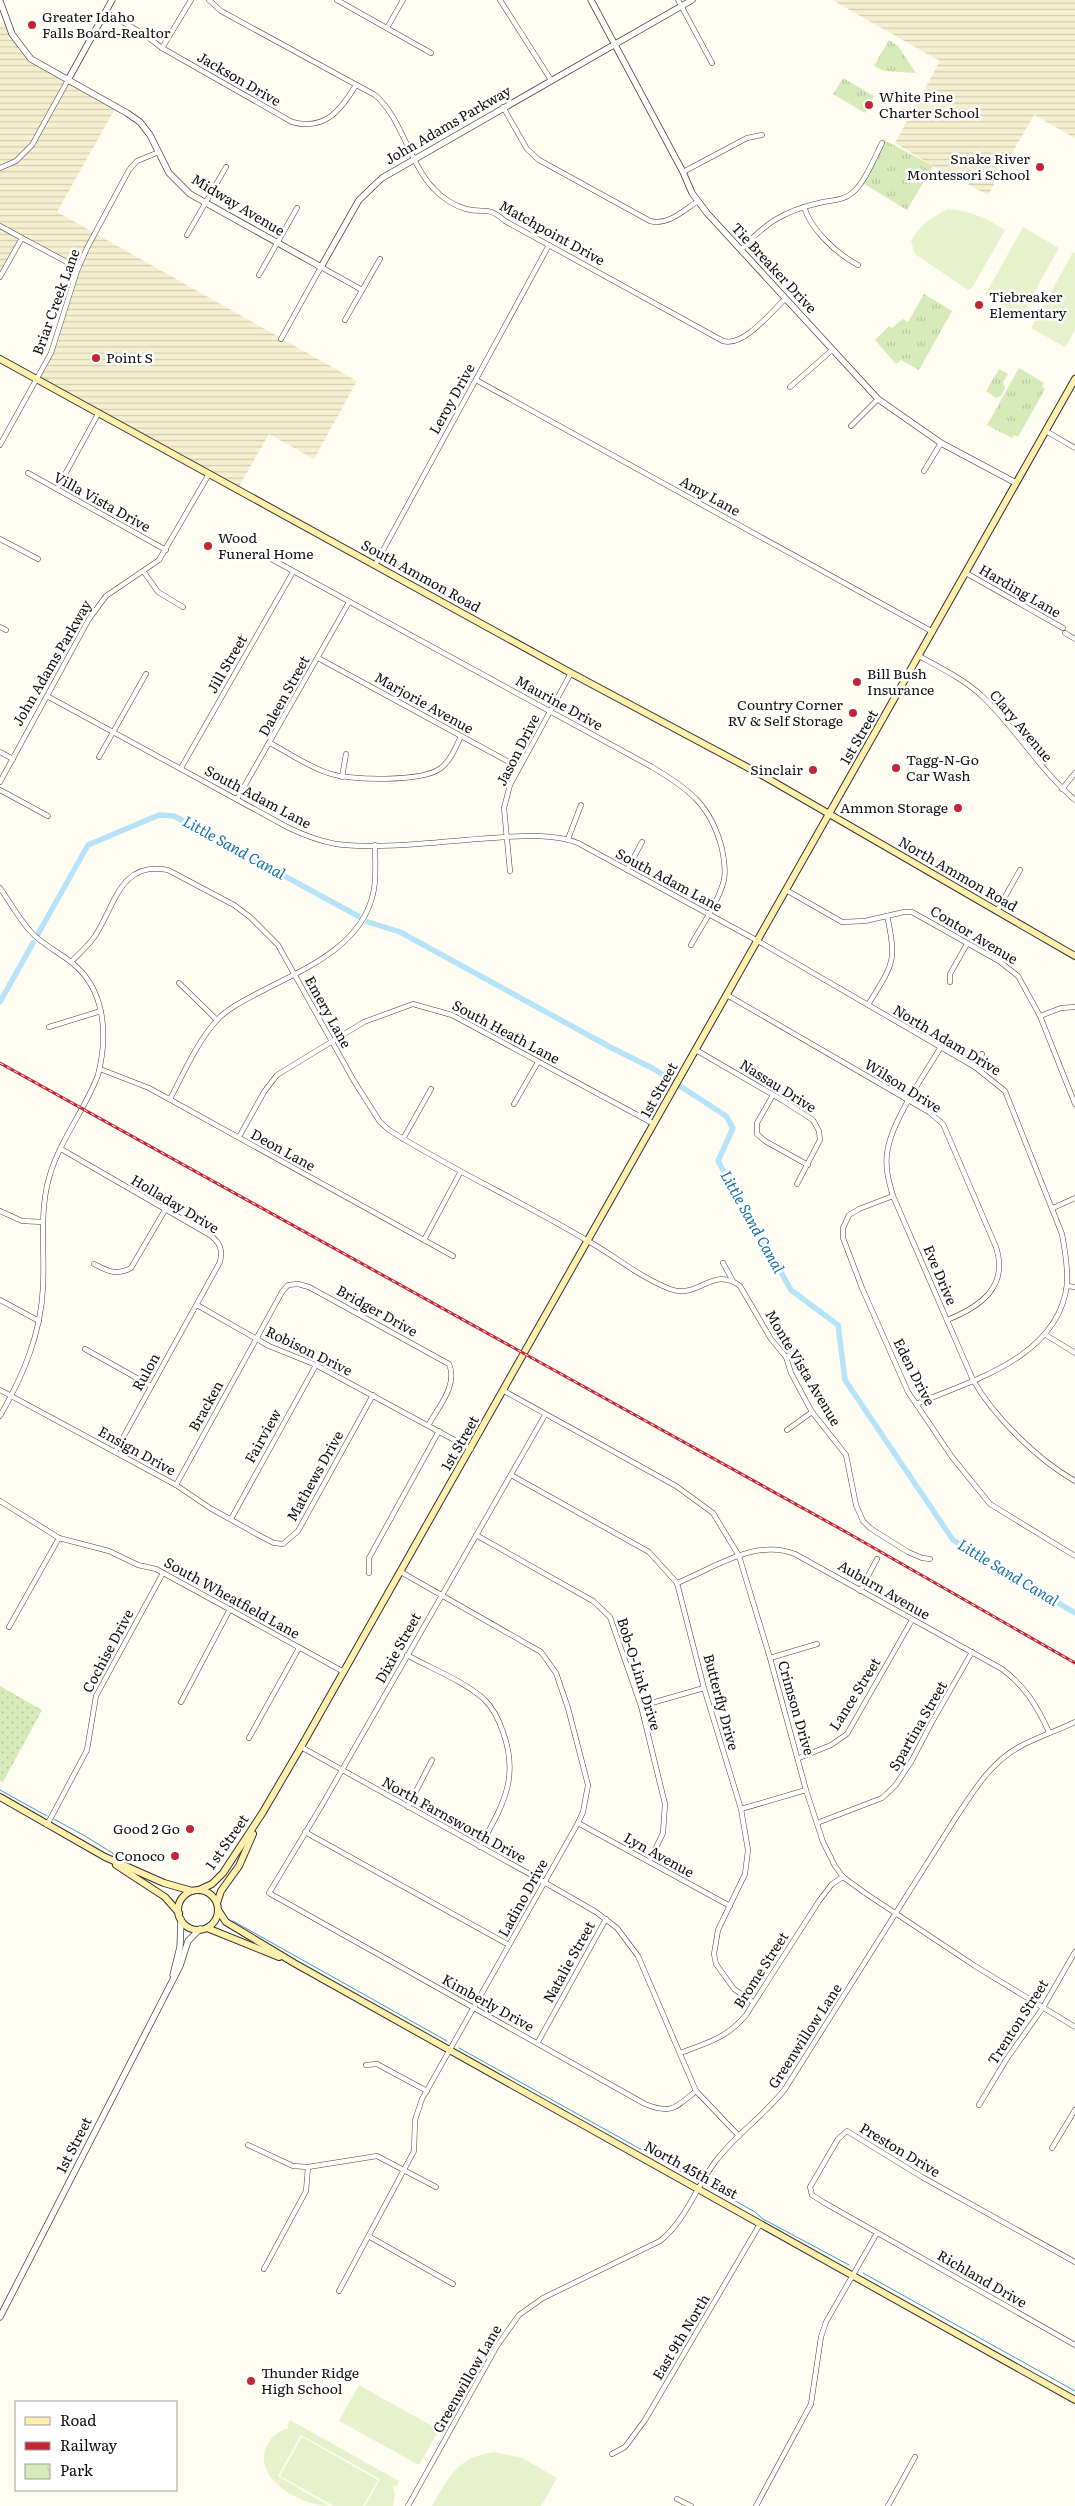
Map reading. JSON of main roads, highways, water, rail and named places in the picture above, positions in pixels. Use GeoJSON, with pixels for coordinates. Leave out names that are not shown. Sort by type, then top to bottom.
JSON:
{"type":"FeatureCollection","features":[{"type":"Feature","properties":{"kind":"main road","name":"South Ammon Road"},"geometry":{"type":"LineString","coordinates":[[0,359],[829,814]]}},
{"type":"Feature","properties":{"kind":"main road","name":"1st Street"},"geometry":{"type":"LineString","coordinates":[[263,1812],[504,1391],[1075,379]]}},
{"type":"Feature","properties":{"kind":"main road","name":"North Ammon Road"},"geometry":{"type":"LineString","coordinates":[[829,814],[1075,956]]}},
{"type":"Feature","properties":{"kind":"main road"},"geometry":{"type":"LineString","coordinates":[[0,1797],[105,1857],[165,1897],[188,1927],[204,1928],[216,1918],[218,1906],[211,1895],[164,1883],[105,1857]]}},
{"type":"Feature","properties":{"kind":"main road","name":"1 st Street"},"geometry":{"type":"LineString","coordinates":[[196,1890],[219,1877],[263,1812]]}},
{"type":"Feature","properties":{"kind":"main road","name":"1 st Street"},"geometry":{"type":"LineString","coordinates":[[218,1906],[221,1891],[238,1866],[263,1812]]}},
{"type":"Feature","properties":{"kind":"main road"},"geometry":{"type":"LineString","coordinates":[[180,1916],[182,1898],[196,1890]]}},
{"type":"Feature","properties":{"kind":"main road","name":"North 45th East"},"geometry":{"type":"LineString","coordinates":[[218,1906],[226,1922],[294,1963],[1075,2400]]}},
{"type":"Feature","properties":{"kind":"main road","name":"North 45th East"},"geometry":{"type":"LineString","coordinates":[[204,1928],[294,1963]]}},
{"type":"Feature","properties":{"kind":"waterway","name":"Little Sand Canal"},"geometry":{"type":"LineString","coordinates":[[38,934],[88,845],[159,815],[174,816],[358,916]]}},
{"type":"Feature","properties":{"kind":"waterway","name":"Little Sand Canal"},"geometry":{"type":"LineString","coordinates":[[368,922],[400,932],[610,1047],[654,1069],[726,1116],[733,1128],[718,1161],[791,1290],[838,1325],[845,1380],[953,1540],[1075,1613]]}},
{"type":"Feature","properties":{"kind":"waterway","name":"Little Sand Canal"},"geometry":{"type":"LineString","coordinates":[[0,1002],[33,943]]}},
{"type":"Feature","properties":{"kind":"waterway"},"geometry":{"type":"LineString","coordinates":[[0,1790],[47,1816]]}},
{"type":"Feature","properties":{"kind":"waterway"},"geometry":{"type":"LineString","coordinates":[[54,1819],[132,1865]]}},
{"type":"Feature","properties":{"kind":"waterway"},"geometry":{"type":"LineString","coordinates":[[233,1921],[447,2041]]}},
{"type":"Feature","properties":{"kind":"waterway"},"geometry":{"type":"LineString","coordinates":[[459,2048],[696,2180]]}},
{"type":"Feature","properties":{"kind":"waterway"},"geometry":{"type":"LineString","coordinates":[[712,2188],[755,2212],[763,2219],[849,2265]]}},
{"type":"Feature","properties":{"kind":"waterway"},"geometry":{"type":"LineString","coordinates":[[863,2273],[1075,2391]]}},
{"type":"Feature","properties":{"kind":"railway"},"geometry":{"type":"LineString","coordinates":[[0,1063],[846,1532],[1075,1663]]}},
{"type":"Feature","properties":{"kind":"place","name":"Greater Idaho Falls Board-Realtor"},"geometry":{"type":"Point","coordinates":[32,25]}},
{"type":"Feature","properties":{"kind":"place","name":"White Pine Charter School"},"geometry":{"type":"Point","coordinates":[869,105]}},
{"type":"Feature","properties":{"kind":"place","name":"Snake River Montessori School"},"geometry":{"type":"Point","coordinates":[1040,167]}},
{"type":"Feature","properties":{"kind":"place","name":"Tiebreaker Elementary"},"geometry":{"type":"Point","coordinates":[979,305]}},
{"type":"Feature","properties":{"kind":"place","name":"Point S"},"geometry":{"type":"Point","coordinates":[96,358]}},
{"type":"Feature","properties":{"kind":"place","name":"Wood Funeral Home"},"geometry":{"type":"Point","coordinates":[208,546]}},
{"type":"Feature","properties":{"kind":"place","name":"Bill Bush Insurance"},"geometry":{"type":"Point","coordinates":[857,682]}},
{"type":"Feature","properties":{"kind":"place","name":"Country Corner RV & Self Storage"},"geometry":{"type":"Point","coordinates":[853,713]}},
{"type":"Feature","properties":{"kind":"place","name":"Tagg-N-Go Car Wash"},"geometry":{"type":"Point","coordinates":[896,768]}},
{"type":"Feature","properties":{"kind":"place","name":"Sinclair"},"geometry":{"type":"Point","coordinates":[813,770]}},
{"type":"Feature","properties":{"kind":"place","name":"Ammon Storage"},"geometry":{"type":"Point","coordinates":[958,808]}},
{"type":"Feature","properties":{"kind":"place","name":"Good 2 Go"},"geometry":{"type":"Point","coordinates":[190,1829]}},
{"type":"Feature","properties":{"kind":"place","name":"Conoco"},"geometry":{"type":"Point","coordinates":[175,1856]}},
{"type":"Feature","properties":{"kind":"place","name":"Thunder Ridge High School"},"geometry":{"type":"Point","coordinates":[251,2381]}}]}
